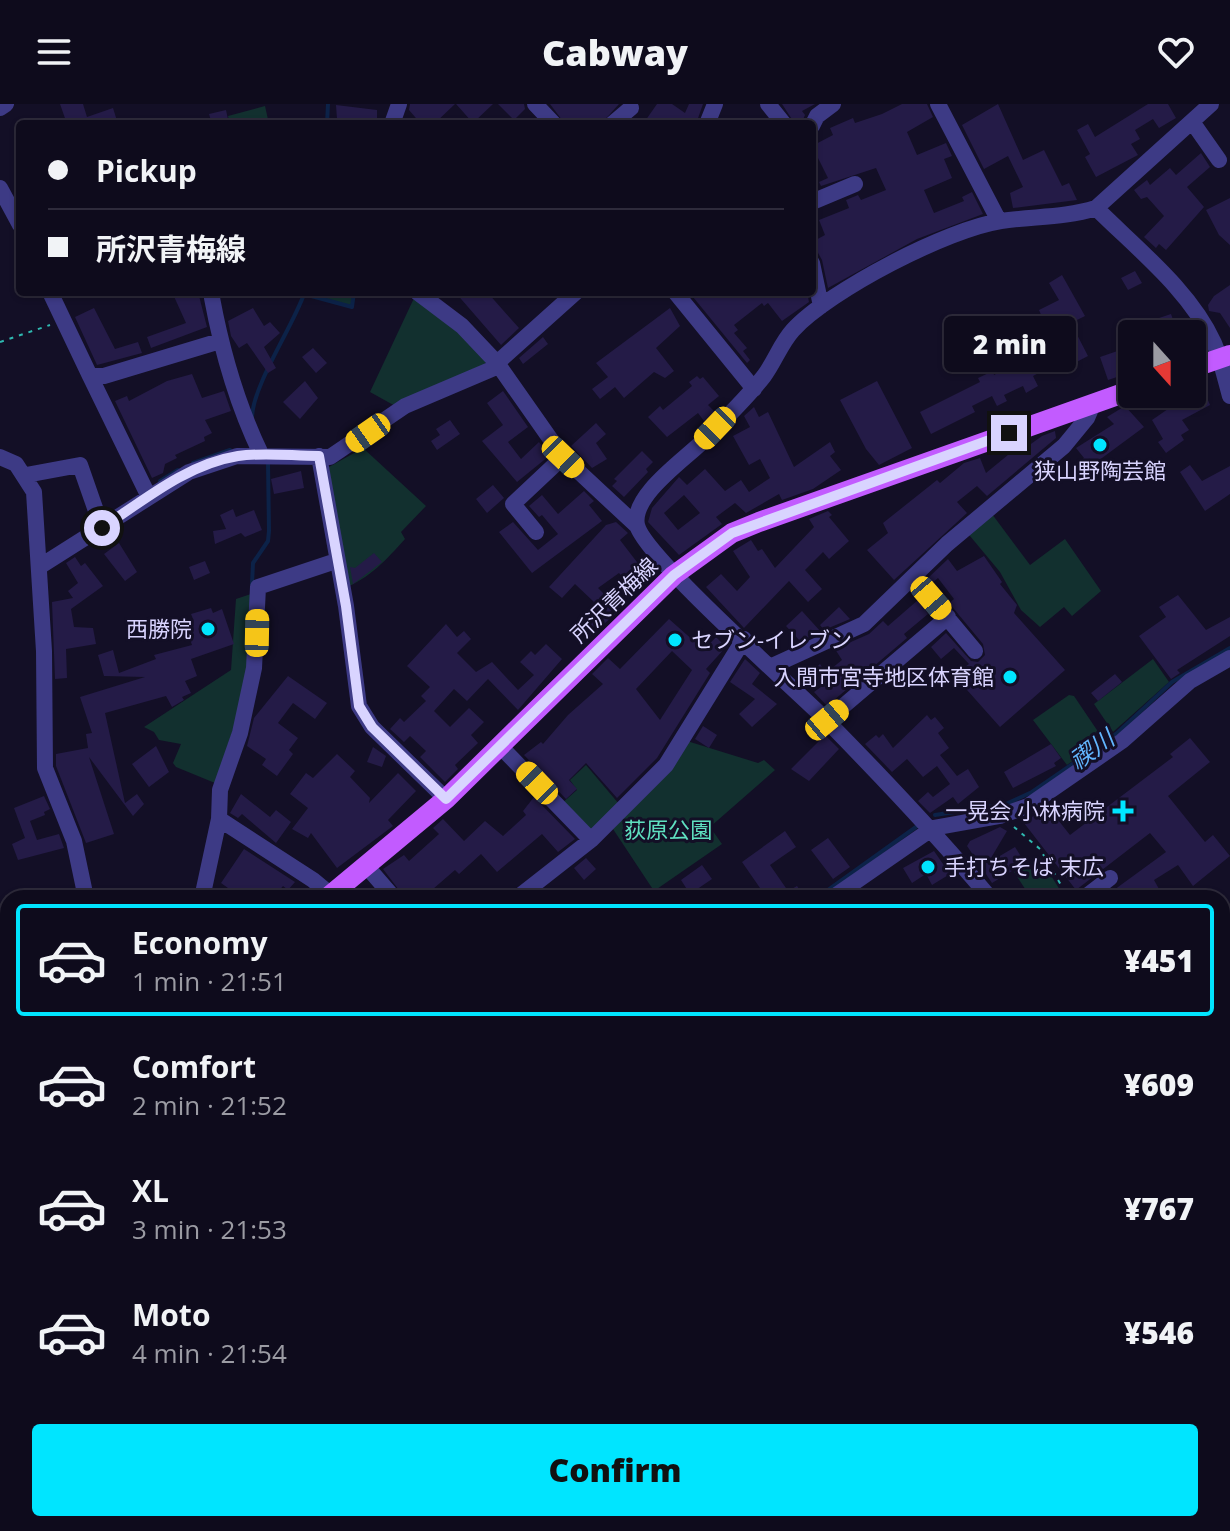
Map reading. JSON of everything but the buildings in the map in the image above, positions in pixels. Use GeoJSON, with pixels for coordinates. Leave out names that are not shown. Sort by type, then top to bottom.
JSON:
{"type":"FeatureCollection","features":[{"type":"Feature","properties":{"kind":"main road"},"geometry":{"type":"LineString","coordinates":[[1206,363],[1225,356]]}},
{"type":"Feature","properties":{"kind":"main road","name":"所沢青梅線"},"geometry":{"type":"LineString","coordinates":[[338,890],[446,799],[674,575],[732,533],[1118,395]]}},
{"type":"Feature","properties":{"kind":"street"},"geometry":{"type":"LineString","coordinates":[[0,108],[6,104]]}},
{"type":"Feature","properties":{"kind":"street"},"geometry":{"type":"LineString","coordinates":[[535,104],[549,120]]}},
{"type":"Feature","properties":{"kind":"street"},"geometry":{"type":"LineString","coordinates":[[768,104],[781,120]]}},
{"type":"Feature","properties":{"kind":"street"},"geometry":{"type":"LineString","coordinates":[[815,120],[833,104]]}},
{"type":"Feature","properties":{"kind":"street"},"geometry":{"type":"LineString","coordinates":[[938,104],[999,221]]}},
{"type":"Feature","properties":{"kind":"street"},"geometry":{"type":"LineString","coordinates":[[637,526],[641,504],[661,479],[754,389],[792,331],[821,306],[921,250],[999,221],[1070,216],[1096,208],[1211,104]]}},
{"type":"Feature","properties":{"kind":"street"},"geometry":{"type":"LineString","coordinates":[[617,120],[631,108]]}},
{"type":"Feature","properties":{"kind":"street"},"geometry":{"type":"LineString","coordinates":[[1193,123],[1219,160]]}},
{"type":"Feature","properties":{"kind":"street"},"geometry":{"type":"LineString","coordinates":[[816,200],[855,184]]}},
{"type":"Feature","properties":{"kind":"street"},"geometry":{"type":"LineString","coordinates":[[9,194],[16,214]]}},
{"type":"Feature","properties":{"kind":"street"},"geometry":{"type":"LineString","coordinates":[[1096,208],[1187,302],[1202,322],[1225,356],[1230,396]]}},
{"type":"Feature","properties":{"kind":"street"},"geometry":{"type":"LineString","coordinates":[[816,282],[821,306]]}},
{"type":"Feature","properties":{"kind":"street"},"geometry":{"type":"LineString","coordinates":[[52,296],[149,497]]}},
{"type":"Feature","properties":{"kind":"street"},"geometry":{"type":"LineString","coordinates":[[213,296],[220,341],[243,416],[261,454]]}},
{"type":"Feature","properties":{"kind":"street"},"geometry":{"type":"LineString","coordinates":[[422,296],[462,326],[498,364],[563,457],[637,526],[674,575],[827,720],[933,828],[983,890]]}},
{"type":"Feature","properties":{"kind":"street"},"geometry":{"type":"LineString","coordinates":[[39,567],[149,497],[214,463],[261,454],[330,457],[405,406],[498,364],[572,296]]}},
{"type":"Feature","properties":{"kind":"street"},"geometry":{"type":"LineString","coordinates":[[678,296],[754,389]]}},
{"type":"Feature","properties":{"kind":"street"},"geometry":{"type":"LineString","coordinates":[[90,376],[104,376],[220,341]]}},
{"type":"Feature","properties":{"kind":"street"},"geometry":{"type":"LineString","coordinates":[[772,666],[864,624],[1001,496],[1064,446],[1087,418],[1093,404]]}},
{"type":"Feature","properties":{"kind":"street"},"geometry":{"type":"LineString","coordinates":[[319,456],[359,706],[372,727],[446,799]]}},
{"type":"Feature","properties":{"kind":"street"},"geometry":{"type":"LineString","coordinates":[[0,457],[16,464],[26,475],[34,492],[45,768],[74,841],[84,890]]}},
{"type":"Feature","properties":{"kind":"street"},"geometry":{"type":"LineString","coordinates":[[536,532],[513,504],[563,457]]}},
{"type":"Feature","properties":{"kind":"street"},"geometry":{"type":"LineString","coordinates":[[26,475],[80,465],[102,528]]}},
{"type":"Feature","properties":{"kind":"street"},"geometry":{"type":"LineString","coordinates":[[204,890],[219,819],[220,790],[240,733],[254,668],[258,587],[336,561]]}},
{"type":"Feature","properties":{"kind":"street"},"geometry":{"type":"LineString","coordinates":[[914,578],[975,651]]}},
{"type":"Feature","properties":{"kind":"street"},"geometry":{"type":"LineString","coordinates":[[827,720],[948,617]]}},
{"type":"Feature","properties":{"kind":"street"},"geometry":{"type":"LineString","coordinates":[[527,890],[591,840],[666,765],[744,639]]}},
{"type":"Feature","properties":{"kind":"street"},"geometry":{"type":"LineString","coordinates":[[844,890],[933,828],[1000,816],[1028,806],[1122,741],[1190,681],[1230,658]]}},
{"type":"Feature","properties":{"kind":"street"},"geometry":{"type":"LineString","coordinates":[[500,746],[591,840]]}},
{"type":"Feature","properties":{"kind":"street"},"geometry":{"type":"LineString","coordinates":[[219,819],[313,880],[322,890]]}},
{"type":"Feature","properties":{"kind":"street"},"geometry":{"type":"LineString","coordinates":[[368,868],[387,890]]}},
{"type":"Feature","properties":{"kind":"street"},"geometry":{"type":"LineString","coordinates":[[1094,890],[1110,878]]}},
{"type":"Feature","properties":{"kind":"path"},"geometry":{"type":"LineString","coordinates":[[0,342],[63,320]]}},
{"type":"Feature","properties":{"kind":"path"},"geometry":{"type":"LineString","coordinates":[[1000,816],[1040,849],[1064,890]]}},
{"type":"Feature","properties":{"kind":"green space"},"geometry":{"type":"Polygon","coordinates":[[[265,106],[268,120],[229,120],[228,116],[265,106]]]}},
{"type":"Feature","properties":{"kind":"green space"},"geometry":{"type":"Polygon","coordinates":[[[311,296],[353,296],[352,307],[311,296]]]}},
{"type":"Feature","properties":{"kind":"green space"},"geometry":{"type":"Polygon","coordinates":[[[415,296],[458,330],[488,360],[479,370],[397,407],[370,392],[415,296]]]}},
{"type":"Feature","properties":{"kind":"green space"},"geometry":{"type":"Polygon","coordinates":[[[363,448],[426,506],[401,532],[405,539],[384,561],[370,574],[344,588],[329,467],[363,448]]]}},
{"type":"Feature","properties":{"kind":"green space"},"geometry":{"type":"Polygon","coordinates":[[[992,514],[1030,565],[1065,539],[1101,591],[1072,616],[1064,607],[1040,627],[1021,610],[1000,572],[965,530],[992,514]]]}},
{"type":"Feature","properties":{"kind":"green space"},"geometry":{"type":"Polygon","coordinates":[[[251,594],[250,660],[242,703],[215,783],[176,767],[173,763],[181,744],[159,740],[154,732],[144,727],[231,670],[236,599],[251,594]]]}},
{"type":"Feature","properties":{"kind":"green space"},"geometry":{"type":"Polygon","coordinates":[[[1153,659],[1169,682],[1113,732],[1094,704],[1153,659]]]}},
{"type":"Feature","properties":{"kind":"green space"},"geometry":{"type":"Polygon","coordinates":[[[1069,695],[1074,696],[1103,739],[1067,765],[1033,720],[1069,695]]]}},
{"type":"Feature","properties":{"kind":"green space","name":"荻原公園"},"geometry":{"type":"Polygon","coordinates":[[[687,741],[758,763],[764,760],[775,770],[710,827],[722,844],[655,890],[613,829],[687,741]]]}},
{"type":"Feature","properties":{"kind":"green space"},"geometry":{"type":"Polygon","coordinates":[[[586,765],[619,804],[589,832],[561,804],[577,790],[570,780],[586,765]]]}},
{"type":"Feature","properties":{"kind":"green space"},"geometry":{"type":"Polygon","coordinates":[[[1040,858],[1060,890],[1026,890],[1014,872],[1040,858]]]}},
{"type":"Feature","properties":{"kind":"waterway"},"geometry":{"type":"LineString","coordinates":[[327,120],[328,104]]}},
{"type":"Feature","properties":{"kind":"waterway"},"geometry":{"type":"LineString","coordinates":[[252,417],[266,372],[303,296]]}},
{"type":"Feature","properties":{"kind":"waterway"},"geometry":{"type":"LineString","coordinates":[[311,296],[352,307],[353,296]]}},
{"type":"Feature","properties":{"kind":"waterway"},"geometry":{"type":"LineString","coordinates":[[193,463],[230,450]]}},
{"type":"Feature","properties":{"kind":"waterway"},"geometry":{"type":"LineString","coordinates":[[252,584],[253,563],[268,541],[268,463]]}},
{"type":"Feature","properties":{"kind":"waterway"},"geometry":{"type":"LineString","coordinates":[[160,481],[178,470]]}},
{"type":"Feature","properties":{"kind":"waterway","name":"禊川"},"geometry":{"type":"LineString","coordinates":[[935,815],[1006,804],[1032,792],[1116,734],[1172,682],[1230,648]]}},
{"type":"Feature","properties":{"kind":"waterway","name":"禊川"},"geometry":{"type":"LineString","coordinates":[[828,890],[916,827]]}},
{"type":"Feature","properties":{"kind":"place","name":"狭山野陶芸館"},"geometry":{"type":"Point","coordinates":[1100,445]}},
{"type":"Feature","properties":{"kind":"place","name":"西勝院"},"geometry":{"type":"Point","coordinates":[208,629]}},
{"type":"Feature","properties":{"kind":"place","name":"セブン-イレブン"},"geometry":{"type":"Point","coordinates":[675,640]}},
{"type":"Feature","properties":{"kind":"place","name":"入間市宮寺地区体育館"},"geometry":{"type":"Point","coordinates":[1010,677]}},
{"type":"Feature","properties":{"kind":"place","name":"一晃会 小林病院"},"geometry":{"type":"Point","coordinates":[1123,811]}},
{"type":"Feature","properties":{"kind":"place","name":"手打ちそば 末広"},"geometry":{"type":"Point","coordinates":[928,867]}},
{"type":"Feature","properties":{"kind":"route"},"geometry":{"type":"LineString","coordinates":[[102,528],[189,472],[214,463],[237,456],[261,454],[319,456],[346,606],[359,706],[372,727],[446,799],[674,575],[732,533],[1009,433]]}}]}
